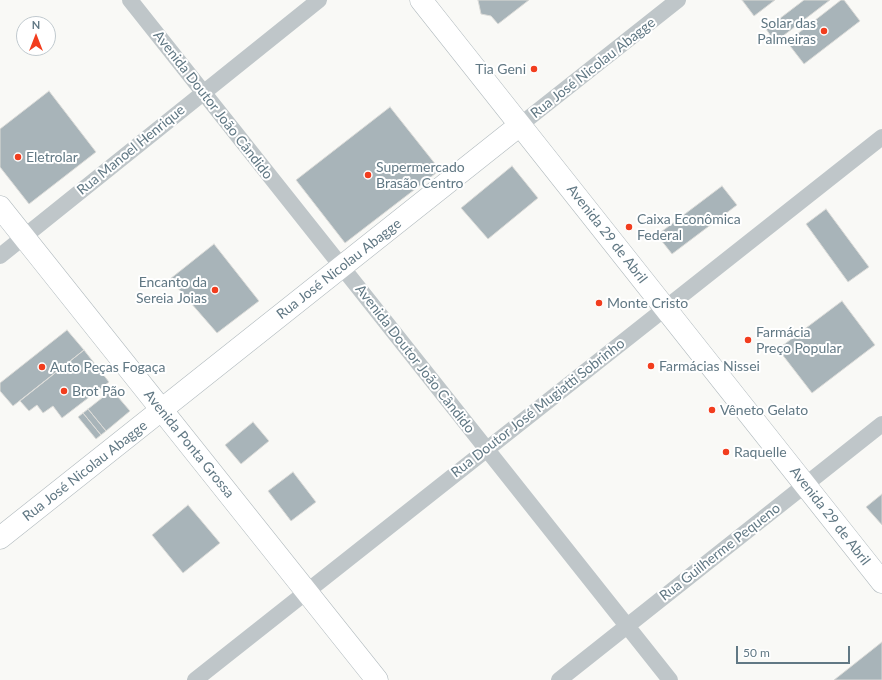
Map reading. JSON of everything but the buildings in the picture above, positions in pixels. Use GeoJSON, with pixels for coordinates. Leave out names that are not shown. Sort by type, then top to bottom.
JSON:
{"type":"FeatureCollection","features":[{"type":"Feature","properties":{"kind":"street","name":"Avenida Doutor João Cândido"},"geometry":{"type":"LineString","coordinates":[[130,0],[670,680]]}},
{"type":"Feature","properties":{"kind":"street","name":"Rua Manoel Henrique"},"geometry":{"type":"LineString","coordinates":[[0,256],[319,0]]}},
{"type":"Feature","properties":{"kind":"street","name":"Avenida 29 de Abril"},"geometry":{"type":"LineString","coordinates":[[420,0],[882,582]]}},
{"type":"Feature","properties":{"kind":"street","name":"Rua José Nicolau Abagge"},"geometry":{"type":"LineString","coordinates":[[0,538],[678,0]]}},
{"type":"Feature","properties":{"kind":"street","name":"Rua Doutor José Mugiatti Sobrinho"},"geometry":{"type":"LineString","coordinates":[[195,680],[882,137]]}},
{"type":"Feature","properties":{"kind":"street","name":"Avenida Ponta Grossa"},"geometry":{"type":"LineString","coordinates":[[0,207],[377,680]]}},
{"type":"Feature","properties":{"kind":"street","name":"Rua Guilherme Pequeno"},"geometry":{"type":"LineString","coordinates":[[559,680],[882,424]]}},
{"type":"Feature","properties":{"kind":"place","name":"Solar das Palmeiras"},"geometry":{"type":"Point","coordinates":[824,31]}},
{"type":"Feature","properties":{"kind":"place","name":"Tia Geni"},"geometry":{"type":"Point","coordinates":[534,69]}},
{"type":"Feature","properties":{"kind":"place","name":"Eletrolar"},"geometry":{"type":"Point","coordinates":[18,157]}},
{"type":"Feature","properties":{"kind":"place","name":"Supermercado Brasão Centro"},"geometry":{"type":"Point","coordinates":[368,175]}},
{"type":"Feature","properties":{"kind":"place","name":"Caixa Econômica Federal"},"geometry":{"type":"Point","coordinates":[629,227]}},
{"type":"Feature","properties":{"kind":"place","name":"Encanto da Sereia Joias"},"geometry":{"type":"Point","coordinates":[215,290]}},
{"type":"Feature","properties":{"kind":"place","name":"Monte Cristo"},"geometry":{"type":"Point","coordinates":[599,303]}},
{"type":"Feature","properties":{"kind":"place","name":"Farmácia Preço Popular"},"geometry":{"type":"Point","coordinates":[748,340]}},
{"type":"Feature","properties":{"kind":"place","name":"Farmácias Nissei"},"geometry":{"type":"Point","coordinates":[651,366]}},
{"type":"Feature","properties":{"kind":"place","name":"Auto Peças Fogaça"},"geometry":{"type":"Point","coordinates":[42,367]}},
{"type":"Feature","properties":{"kind":"place","name":"Brot Pão"},"geometry":{"type":"Point","coordinates":[64,391]}},
{"type":"Feature","properties":{"kind":"place","name":"Vêneto Gelato"},"geometry":{"type":"Point","coordinates":[712,410]}},
{"type":"Feature","properties":{"kind":"place","name":"Raquelle"},"geometry":{"type":"Point","coordinates":[726,452]}}]}
